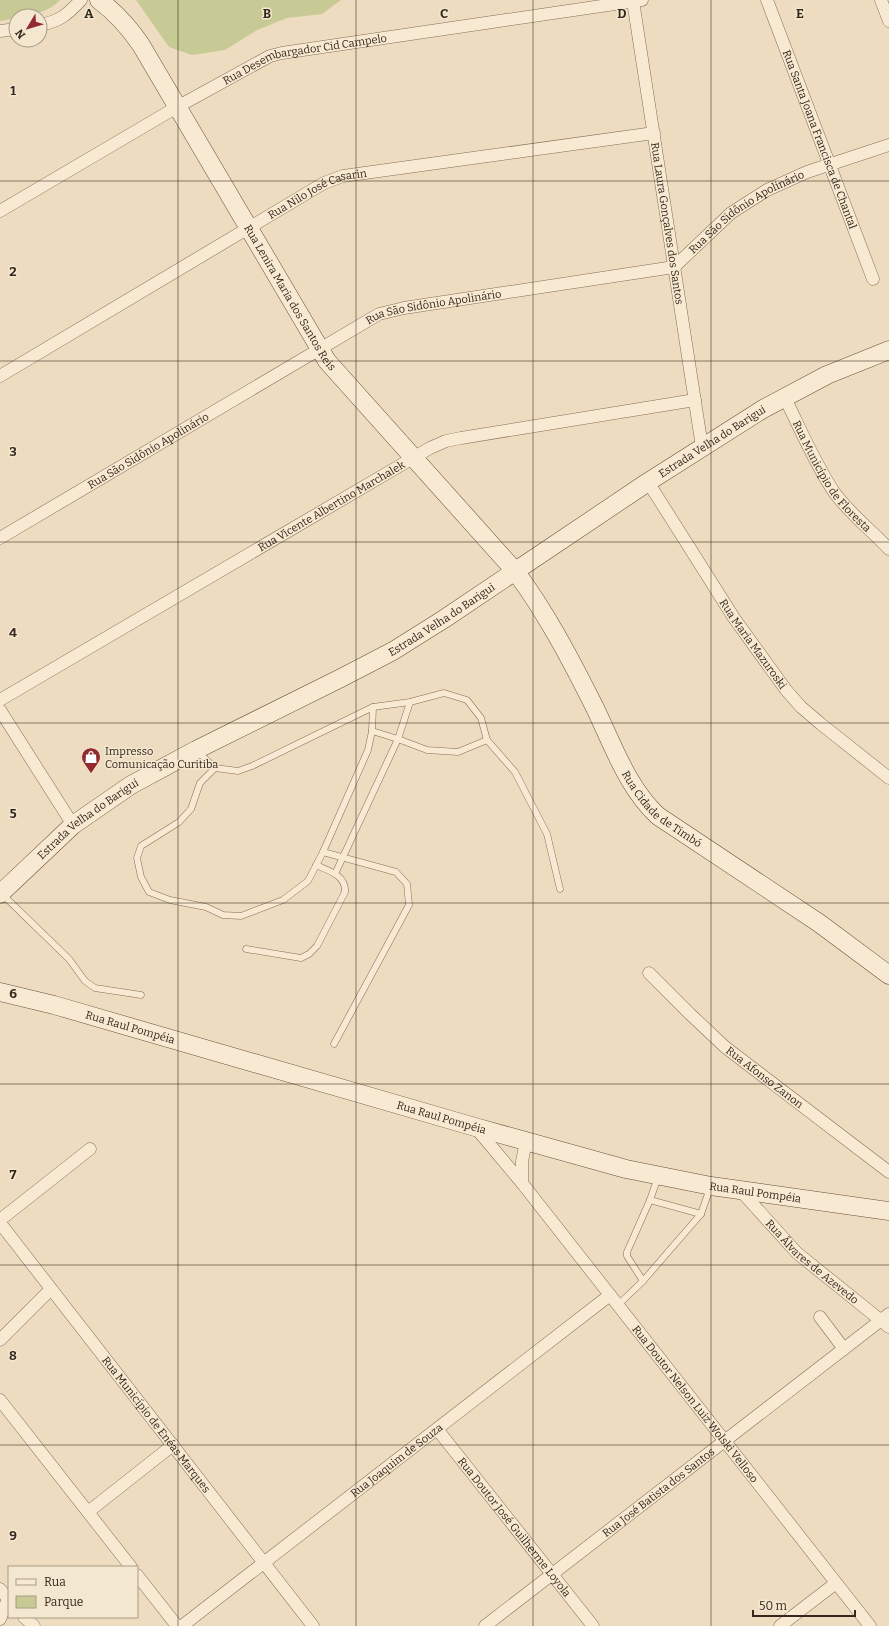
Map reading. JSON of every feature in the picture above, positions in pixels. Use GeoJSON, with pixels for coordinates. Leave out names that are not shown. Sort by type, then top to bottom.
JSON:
{"type":"FeatureCollection","features":[{"type":"Feature","properties":{"kind":"main road","name":"Rua Lenira Maria dos Santos Reis"},"geometry":{"type":"LineString","coordinates":[[99,0],[117,15],[130,29],[320,349],[334,369],[515,571]]}},
{"type":"Feature","properties":{"kind":"main road","name":"Estrada Velha do Barigui"},"geometry":{"type":"LineString","coordinates":[[0,894],[73,826],[131,785],[196,750],[394,651],[648,482],[784,396],[827,375],[889,350]]}},
{"type":"Feature","properties":{"kind":"main road","name":"Rua Cidade de Timbó"},"geometry":{"type":"LineString","coordinates":[[515,571],[543,612],[594,707],[633,786],[648,806],[674,827],[819,923],[889,975]]}},
{"type":"Feature","properties":{"kind":"main road","name":"Rua Raul Pompéia"},"geometry":{"type":"LineString","coordinates":[[0,992],[54,1005],[599,1162],[658,1176],[711,1186],[889,1211]]}},
{"type":"Feature","properties":{"kind":"street"},"geometry":{"type":"LineString","coordinates":[[48,23],[60,20],[81,0]]}},
{"type":"Feature","properties":{"kind":"street","name":"Rua Desembargador Cid Campelo"},"geometry":{"type":"LineString","coordinates":[[0,211],[177,107],[260,61],[282,53],[638,0]]}},
{"type":"Feature","properties":{"kind":"street","name":"Rua Laura Gonçalves dos Santos"},"geometry":{"type":"LineString","coordinates":[[638,0],[654,132],[702,447]]}},
{"type":"Feature","properties":{"kind":"street","name":"Rua Santa Joana Francisca de Chantal"},"geometry":{"type":"LineString","coordinates":[[767,0],[873,279]]}},
{"type":"Feature","properties":{"kind":"street"},"geometry":{"type":"LineString","coordinates":[[881,0],[889,21]]}},
{"type":"Feature","properties":{"kind":"street","name":"Rua Nilo José Casarin"},"geometry":{"type":"LineString","coordinates":[[0,376],[324,183],[343,176],[654,132]]}},
{"type":"Feature","properties":{"kind":"street","name":"Rua São Sidônio Apolinário"},"geometry":{"type":"LineString","coordinates":[[0,538],[378,314],[392,310],[674,267],[718,224],[748,201],[786,180],[829,164],[889,145]]}},
{"type":"Feature","properties":{"kind":"street","name":"Rua Município de Floresta"},"geometry":{"type":"LineString","coordinates":[[784,396],[811,451],[835,492],[847,508],[889,549]]}},
{"type":"Feature","properties":{"kind":"street","name":"Rua Vicente Albertino Marchalek"},"geometry":{"type":"LineString","coordinates":[[0,700],[413,458],[446,441],[695,400]]}},
{"type":"Feature","properties":{"kind":"street","name":"Rua Maria Mazuroski"},"geometry":{"type":"LineString","coordinates":[[648,482],[734,618],[786,690],[801,707],[889,778]]}},
{"type":"Feature","properties":{"kind":"street"},"geometry":{"type":"LineString","coordinates":[[0,710],[73,826]]}},
{"type":"Feature","properties":{"kind":"street","name":"Rua Afonso Zanon"},"geometry":{"type":"LineString","coordinates":[[649,973],[725,1047],[889,1172]]}},
{"type":"Feature","properties":{"kind":"street","name":"Rua Doutor Nelson Luiz Wolski Velloso"},"geometry":{"type":"LineString","coordinates":[[475,1127],[522,1182],[870,1626]]}},
{"type":"Feature","properties":{"kind":"street"},"geometry":{"type":"LineString","coordinates":[[522,1182],[522,1161],[526,1142]]}},
{"type":"Feature","properties":{"kind":"street"},"geometry":{"type":"LineString","coordinates":[[0,1220],[90,1149]]}},
{"type":"Feature","properties":{"kind":"street","name":"Rua Álvares de Azevedo"},"geometry":{"type":"LineString","coordinates":[[740,1190],[797,1253],[886,1320]]}},
{"type":"Feature","properties":{"kind":"street","name":"Rua Município de Enéas Marques"},"geometry":{"type":"LineString","coordinates":[[0,1223],[313,1626]]}},
{"type":"Feature","properties":{"kind":"street"},"geometry":{"type":"LineString","coordinates":[[0,1340],[51,1289]]}},
{"type":"Feature","properties":{"kind":"street","name":"Rua Joaquim de Souza"},"geometry":{"type":"LineString","coordinates":[[182,1626],[610,1295]]}},
{"type":"Feature","properties":{"kind":"street"},"geometry":{"type":"LineString","coordinates":[[820,1317],[844,1348]]}},
{"type":"Feature","properties":{"kind":"street","name":"Rua José Batista dos Santos"},"geometry":{"type":"LineString","coordinates":[[485,1626],[844,1348],[886,1320]]}},
{"type":"Feature","properties":{"kind":"street"},"geometry":{"type":"LineString","coordinates":[[0,1400],[129,1566]]}},
{"type":"Feature","properties":{"kind":"street","name":"Rua Doutor José Guilherme Loyola"},"geometry":{"type":"LineString","coordinates":[[437,1429],[593,1626]]}},
{"type":"Feature","properties":{"kind":"street"},"geometry":{"type":"LineString","coordinates":[[88,1512],[173,1445]]}},
{"type":"Feature","properties":{"kind":"street"},"geometry":{"type":"LineString","coordinates":[[138,1576],[177,1626]]}},
{"type":"Feature","properties":{"kind":"street"},"geometry":{"type":"LineString","coordinates":[[780,1626],[836,1583]]}},
{"type":"Feature","properties":{"kind":"street"},"geometry":{"type":"LineString","coordinates":[[0,1589],[8,1600],[0,1619]]}},
{"type":"Feature","properties":{"kind":"street"},"geometry":{"type":"LineString","coordinates":[[25,1618],[34,1626]]}},
{"type":"Feature","properties":{"kind":"lane"},"geometry":{"type":"LineString","coordinates":[[196,750],[215,768],[238,771],[252,766],[373,708],[410,702],[444,692],[467,700],[480,718],[487,740],[515,772],[547,834],[560,889]]}},
{"type":"Feature","properties":{"kind":"lane"},"geometry":{"type":"LineString","coordinates":[[335,874],[398,738],[410,702]]}},
{"type":"Feature","properties":{"kind":"lane"},"geometry":{"type":"LineString","coordinates":[[215,768],[200,784],[191,809],[179,822],[141,846],[137,858],[141,877],[149,892],[170,900],[206,907],[223,915],[241,916],[283,900],[308,881],[323,852],[368,750],[372,731],[373,708]]}},
{"type":"Feature","properties":{"kind":"lane"},"geometry":{"type":"LineString","coordinates":[[372,731],[398,738],[427,750],[458,752],[487,740]]}},
{"type":"Feature","properties":{"kind":"lane"},"geometry":{"type":"LineString","coordinates":[[323,852],[396,872],[407,884],[409,905],[334,1044]]}},
{"type":"Feature","properties":{"kind":"lane"},"geometry":{"type":"LineString","coordinates":[[246,949],[301,958],[309,954],[317,946],[345,892],[344,881],[335,874],[316,865]]}},
{"type":"Feature","properties":{"kind":"lane"},"geometry":{"type":"LineString","coordinates":[[0,894],[64,955],[84,981],[95,988],[141,995]]}},
{"type":"Feature","properties":{"kind":"lane"},"geometry":{"type":"LineString","coordinates":[[643,1281],[627,1256],[627,1252],[650,1200],[658,1176]]}},
{"type":"Feature","properties":{"kind":"lane"},"geometry":{"type":"LineString","coordinates":[[618,1305],[643,1281],[702,1214],[711,1186]]}},
{"type":"Feature","properties":{"kind":"lane"},"geometry":{"type":"LineString","coordinates":[[650,1200],[702,1214]]}},
{"type":"Feature","properties":{"kind":"green space"},"geometry":{"type":"Polygon","coordinates":[[[0,0],[60,0],[48,9],[8,8],[8,20],[0,21],[0,0]]]}},
{"type":"Feature","properties":{"kind":"green space"},"geometry":{"type":"Polygon","coordinates":[[[136,0],[341,0],[322,14],[287,18],[257,30],[225,50],[192,55],[169,47],[136,0]]]}},
{"type":"Feature","properties":{"kind":"place","name":"Impresso Comunicação Curitiba"},"geometry":{"type":"Point","coordinates":[91,774]}}]}
